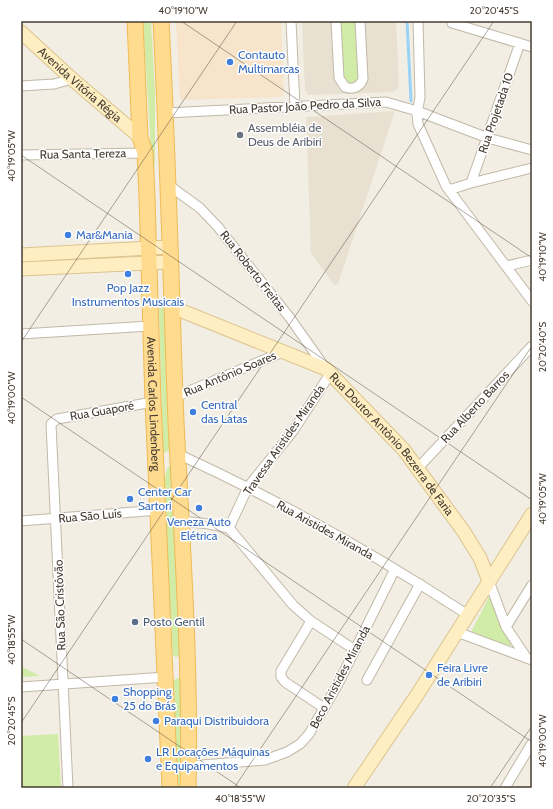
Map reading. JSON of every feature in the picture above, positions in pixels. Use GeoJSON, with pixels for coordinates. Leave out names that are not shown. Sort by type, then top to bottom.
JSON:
{"type":"FeatureCollection","features":[{"type":"Feature","properties":{"kind":"main road","name":"Avenida Carlos Lindenberg"},"geometry":{"type":"LineString","coordinates":[[135,21],[140,137],[145,153],[150,326],[170,788]]}},
{"type":"Feature","properties":{"kind":"main road","name":"Avenida Carlos Lindenberg"},"geometry":{"type":"LineString","coordinates":[[161,21],[166,113],[169,247],[175,397],[187,656],[188,788]]}},
{"type":"Feature","properties":{"kind":"main road"},"geometry":{"type":"LineString","coordinates":[[149,256],[157,271],[159,297],[164,303],[172,307]]}},
{"type":"Feature","properties":{"kind":"main road"},"geometry":{"type":"LineString","coordinates":[[156,474],[166,461],[178,454]]}},
{"type":"Feature","properties":{"kind":"main road"},"geometry":{"type":"LineString","coordinates":[[166,678],[178,670],[187,656]]}},
{"type":"Feature","properties":{"kind":"street"},"geometry":{"type":"LineString","coordinates":[[291,21],[295,106]]}},
{"type":"Feature","properties":{"kind":"street"},"geometry":{"type":"LineString","coordinates":[[336,21],[339,78],[342,84],[352,88],[359,86],[363,78],[360,21]]}},
{"type":"Feature","properties":{"kind":"street"},"geometry":{"type":"LineString","coordinates":[[418,21],[420,97],[417,111],[418,124],[440,175],[449,190],[532,301]]}},
{"type":"Feature","properties":{"kind":"street"},"geometry":{"type":"LineString","coordinates":[[452,22],[532,47]]}},
{"type":"Feature","properties":{"kind":"street","name":"Avenida Vitória Régia"},"geometry":{"type":"LineString","coordinates":[[21,32],[72,79],[140,137]]}},
{"type":"Feature","properties":{"kind":"street","name":"Rua Projetada 10"},"geometry":{"type":"LineString","coordinates":[[471,183],[520,43]]}},
{"type":"Feature","properties":{"kind":"street"},"geometry":{"type":"LineString","coordinates":[[21,86],[54,84],[72,79]]}},
{"type":"Feature","properties":{"kind":"street","name":"Rua Pastor João Pedro da Silva"},"geometry":{"type":"LineString","coordinates":[[166,113],[386,102],[417,111],[488,138],[532,150]]}},
{"type":"Feature","properties":{"kind":"street","name":"Rua Santa Tereza"},"geometry":{"type":"LineString","coordinates":[[21,155],[145,153]]}},
{"type":"Feature","properties":{"kind":"street"},"geometry":{"type":"LineString","coordinates":[[449,190],[532,168]]}},
{"type":"Feature","properties":{"kind":"street","name":"Rua Roberto Freitas"},"geometry":{"type":"LineString","coordinates":[[168,184],[200,208],[218,227],[290,318],[328,371]]}},
{"type":"Feature","properties":{"kind":"street"},"geometry":{"type":"LineString","coordinates":[[21,269],[103,265],[149,256],[169,247]]}},
{"type":"Feature","properties":{"kind":"street"},"geometry":{"type":"LineString","coordinates":[[102,251],[103,265]]}},
{"type":"Feature","properties":{"kind":"street"},"geometry":{"type":"LineString","coordinates":[[21,255],[102,251],[149,256],[170,262]]}},
{"type":"Feature","properties":{"kind":"street"},"geometry":{"type":"LineString","coordinates":[[52,254],[53,267]]}},
{"type":"Feature","properties":{"kind":"street"},"geometry":{"type":"LineString","coordinates":[[507,266],[532,260]]}},
{"type":"Feature","properties":{"kind":"street","name":"Rua Doutor Antônio Bezerra de Faria"},"geometry":{"type":"LineString","coordinates":[[172,307],[285,351],[328,371],[400,445],[418,468],[464,532],[480,558],[489,581]]}},
{"type":"Feature","properties":{"kind":"street"},"geometry":{"type":"LineString","coordinates":[[21,334],[150,326]]}},
{"type":"Feature","properties":{"kind":"street","name":"Rua Alberto Barros"},"geometry":{"type":"LineString","coordinates":[[418,468],[532,346]]}},
{"type":"Feature","properties":{"kind":"street","name":"Rua Antônio Soares"},"geometry":{"type":"LineString","coordinates":[[175,397],[285,351]]}},
{"type":"Feature","properties":{"kind":"street","name":"Travessa Aristides Miranda"},"geometry":{"type":"LineString","coordinates":[[228,528],[248,487],[292,431],[328,371]]}},
{"type":"Feature","properties":{"kind":"street","name":"Rua Guaporé"},"geometry":{"type":"LineString","coordinates":[[52,421],[153,402]]}},
{"type":"Feature","properties":{"kind":"street","name":"Rua São Cristóvão"},"geometry":{"type":"LineString","coordinates":[[52,421],[68,788]]}},
{"type":"Feature","properties":{"kind":"street","name":"Rua Aristides Miranda"},"geometry":{"type":"LineString","coordinates":[[178,454],[248,487],[395,569],[468,615]]}},
{"type":"Feature","properties":{"kind":"street","name":"Rua São Luís"},"geometry":{"type":"LineString","coordinates":[[21,521],[159,510]]}},
{"type":"Feature","properties":{"kind":"street"},"geometry":{"type":"LineString","coordinates":[[354,788],[438,662],[532,514]]}},
{"type":"Feature","properties":{"kind":"street"},"geometry":{"type":"LineString","coordinates":[[181,521],[228,528],[293,605],[311,621],[355,650]]}},
{"type":"Feature","properties":{"kind":"street","name":"Beco Aristides Miranda"},"geometry":{"type":"LineString","coordinates":[[189,766],[265,760],[276,757],[300,744],[309,734],[324,708],[355,650],[395,569]]}},
{"type":"Feature","properties":{"kind":"street"},"geometry":{"type":"LineString","coordinates":[[489,581],[506,627],[529,658]]}},
{"type":"Feature","properties":{"kind":"street"},"geometry":{"type":"LineString","coordinates":[[367,680],[420,584]]}},
{"type":"Feature","properties":{"kind":"street"},"geometry":{"type":"LineString","coordinates":[[506,627],[532,585]]}},
{"type":"Feature","properties":{"kind":"street"},"geometry":{"type":"LineString","coordinates":[[311,621],[281,671],[281,677],[285,682],[324,708]]}},
{"type":"Feature","properties":{"kind":"street"},"geometry":{"type":"LineString","coordinates":[[457,632],[529,658]]}},
{"type":"Feature","properties":{"kind":"street"},"geometry":{"type":"LineString","coordinates":[[505,650],[513,648],[514,639]]}},
{"type":"Feature","properties":{"kind":"street"},"geometry":{"type":"LineString","coordinates":[[21,687],[166,678]]}},
{"type":"Feature","properties":{"kind":"street"},"geometry":{"type":"LineString","coordinates":[[505,788],[532,743]]}},
{"type":"Feature","properties":{"kind":"shaded area","name":"Contauto Multimarcas"},"geometry":{"type":"Polygon","coordinates":[[[176,21],[281,21],[284,94],[281,97],[180,100],[176,21]]]}},
{"type":"Feature","properties":{"kind":"shaded area"},"geometry":{"type":"Polygon","coordinates":[[[302,21],[396,21],[399,85],[397,89],[393,92],[308,95],[305,90],[302,21]]]}},
{"type":"Feature","properties":{"kind":"shaded area"},"geometry":{"type":"Polygon","coordinates":[[[395,111],[338,284],[334,285],[311,253],[306,117],[395,111]]]}},
{"type":"Feature","properties":{"kind":"green space"},"geometry":{"type":"Polygon","coordinates":[[[143,21],[151,21],[155,91],[155,166],[152,166],[143,21]]]}},
{"type":"Feature","properties":{"kind":"green space"},"geometry":{"type":"Polygon","coordinates":[[[340,21],[357,21],[359,78],[356,83],[349,85],[343,80],[340,21]]]}},
{"type":"Feature","properties":{"kind":"green space"},"geometry":{"type":"Polygon","coordinates":[[[159,308],[165,308],[171,449],[163,454],[159,308]]]}},
{"type":"Feature","properties":{"kind":"green space"},"geometry":{"type":"Polygon","coordinates":[[[172,463],[180,656],[176,657],[173,656],[163,482],[167,469],[172,463]]]}},
{"type":"Feature","properties":{"kind":"green space"},"geometry":{"type":"Polygon","coordinates":[[[490,595],[513,643],[507,648],[470,634],[490,595]]]}},
{"type":"Feature","properties":{"kind":"green space"},"geometry":{"type":"Polygon","coordinates":[[[21,666],[24,668],[40,676],[21,677],[21,666]]]}},
{"type":"Feature","properties":{"kind":"green space"},"geometry":{"type":"Polygon","coordinates":[[[182,676],[183,788],[177,788],[174,680],[182,676]]]}},
{"type":"Feature","properties":{"kind":"green space"},"geometry":{"type":"Polygon","coordinates":[[[58,734],[61,788],[21,788],[21,736],[58,734]]]}},
{"type":"Feature","properties":{"kind":"waterway"},"geometry":{"type":"LineString","coordinates":[[407,21],[411,101]]}},
{"type":"Feature","properties":{"kind":"place","name":"Contauto Multimarcas"},"geometry":{"type":"Point","coordinates":[230,62]}},
{"type":"Feature","properties":{"kind":"place","name":"Assembléia de Deus de Aribiri"},"geometry":{"type":"Point","coordinates":[240,135]}},
{"type":"Feature","properties":{"kind":"place","name":"Mar&Mania"},"geometry":{"type":"Point","coordinates":[68,235]}},
{"type":"Feature","properties":{"kind":"place","name":"Pop Jazz Instrumentos Musicais"},"geometry":{"type":"Point","coordinates":[128,274]}},
{"type":"Feature","properties":{"kind":"place","name":"Central das Latas"},"geometry":{"type":"Point","coordinates":[193,412]}},
{"type":"Feature","properties":{"kind":"place","name":"Center Car Sartori"},"geometry":{"type":"Point","coordinates":[130,499]}},
{"type":"Feature","properties":{"kind":"place","name":"Veneza Auto Elétrica"},"geometry":{"type":"Point","coordinates":[199,508]}},
{"type":"Feature","properties":{"kind":"place","name":"Posto Gentil"},"geometry":{"type":"Point","coordinates":[135,622]}},
{"type":"Feature","properties":{"kind":"place","name":"Feira Livre de Aribiri"},"geometry":{"type":"Point","coordinates":[429,675]}},
{"type":"Feature","properties":{"kind":"place","name":"Shopping 25 do Brás"},"geometry":{"type":"Point","coordinates":[115,699]}},
{"type":"Feature","properties":{"kind":"place","name":"Paraqui Distribuidora"},"geometry":{"type":"Point","coordinates":[156,721]}},
{"type":"Feature","properties":{"kind":"place","name":"LR Locações Máquinas e Equipamentos"},"geometry":{"type":"Point","coordinates":[148,759]}}]}
